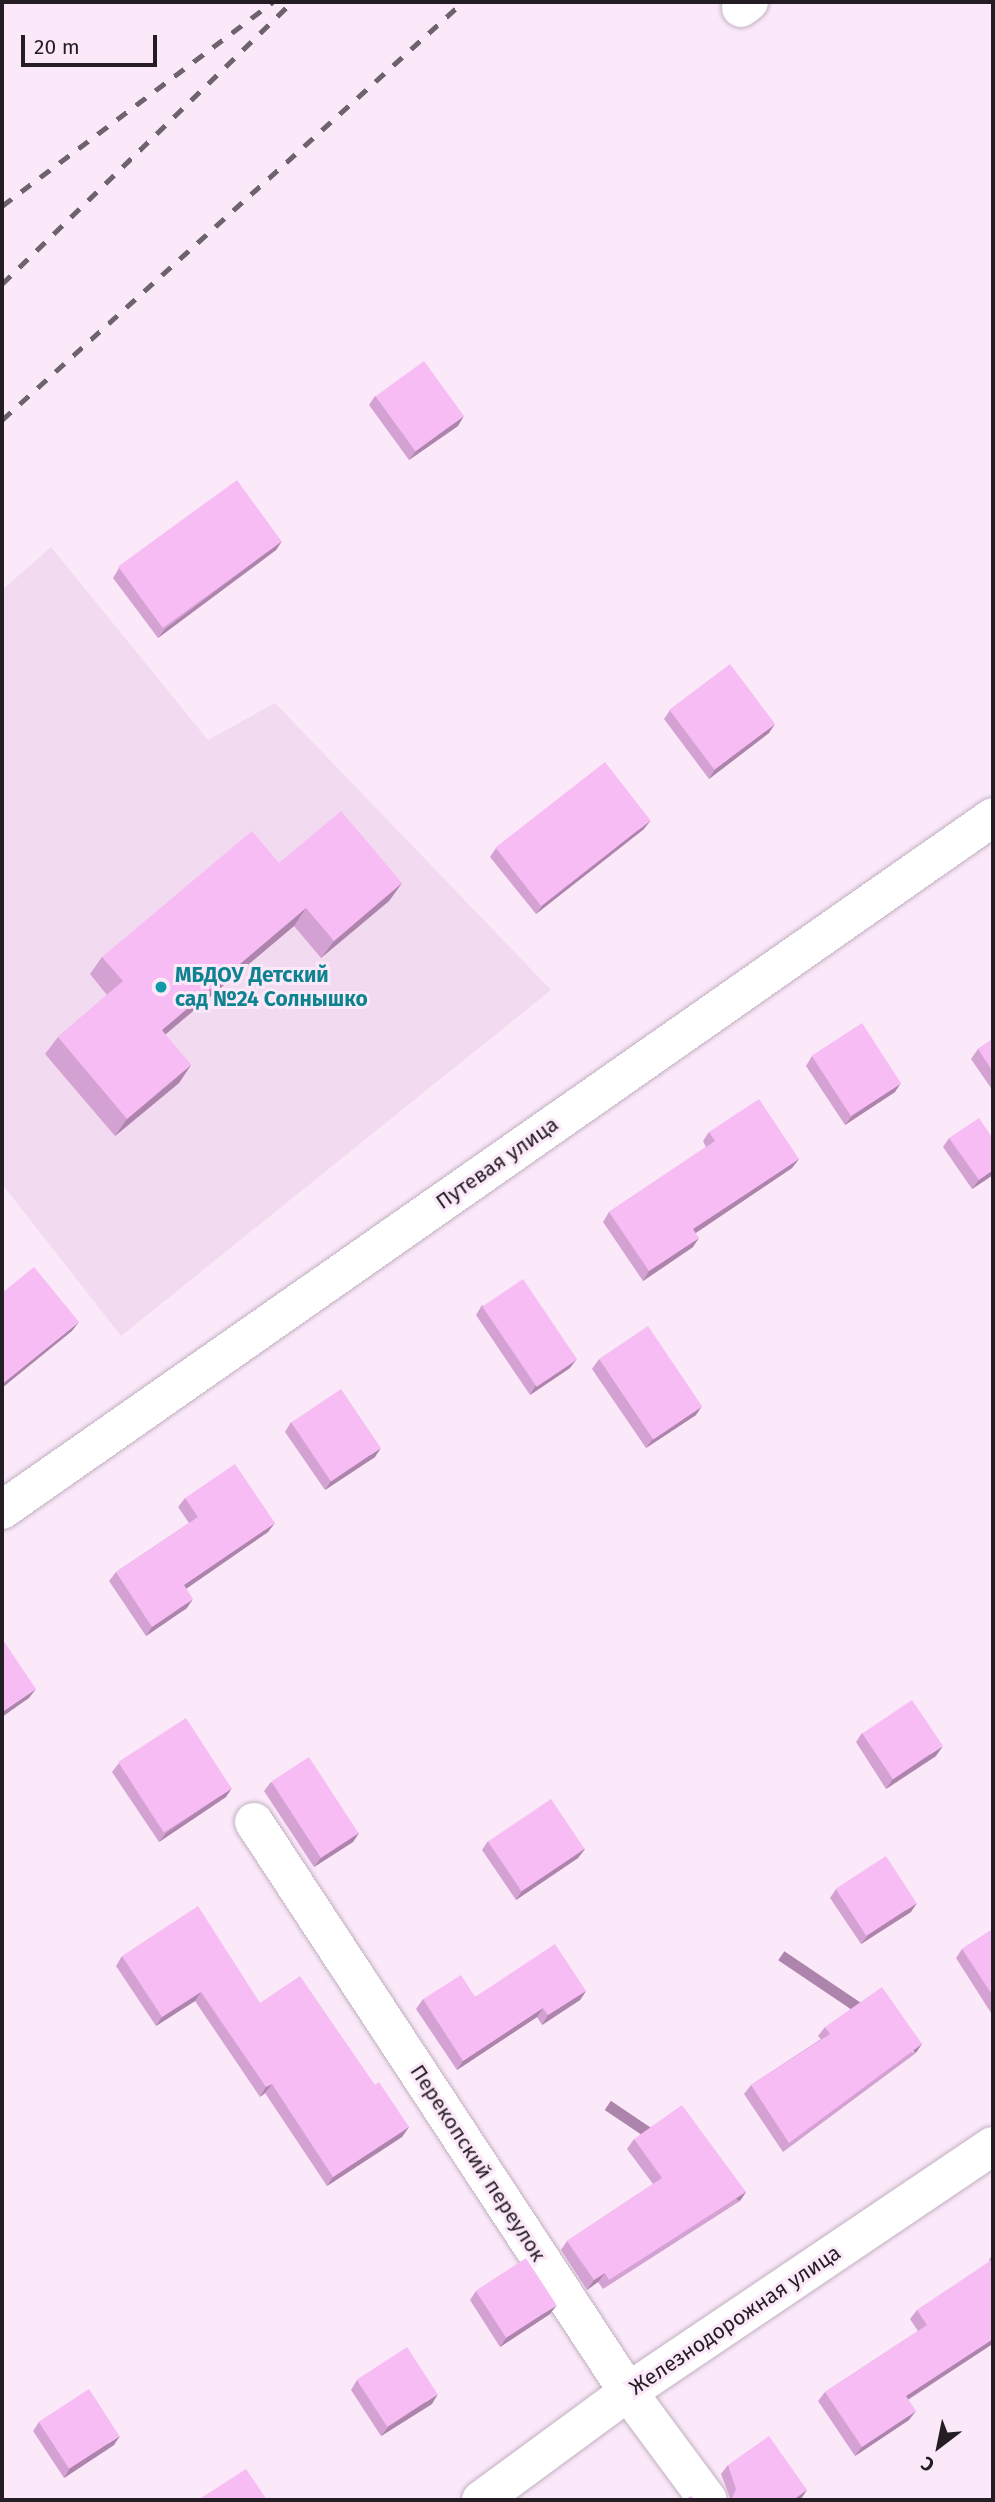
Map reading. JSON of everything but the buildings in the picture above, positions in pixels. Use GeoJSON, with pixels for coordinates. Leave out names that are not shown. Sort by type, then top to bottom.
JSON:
{"type":"FeatureCollection","features":[{"type":"Feature","properties":{"kind":"street","name":"Путевая улица"},"geometry":{"type":"LineString","coordinates":[[2,1510],[993,817]]}},
{"type":"Feature","properties":{"kind":"street","name":"Перекопский переулок"},"geometry":{"type":"LineString","coordinates":[[254,1822],[628,2392],[708,2500]]}},
{"type":"Feature","properties":{"kind":"street","name":"Железнодорожная улица"},"geometry":{"type":"LineString","coordinates":[[481,2500],[628,2392],[993,2146]]}},
{"type":"Feature","properties":{"kind":"shaded area"},"geometry":{"type":"Polygon","coordinates":[[[51,547],[208,740],[275,703],[551,990],[121,1336],[2,1184],[2,590],[51,547]]]}},
{"type":"Feature","properties":{"kind":"railway"},"geometry":{"type":"LineString","coordinates":[[2,206],[273,2]]}},
{"type":"Feature","properties":{"kind":"railway"},"geometry":{"type":"LineString","coordinates":[[2,284],[292,2]]}},
{"type":"Feature","properties":{"kind":"railway"},"geometry":{"type":"LineString","coordinates":[[2,420],[463,2]]}},
{"type":"Feature","properties":{"kind":"place","name":"МБДОУ Детский сад №24 Солнышко"},"geometry":{"type":"Point","coordinates":[161,987]}}]}
